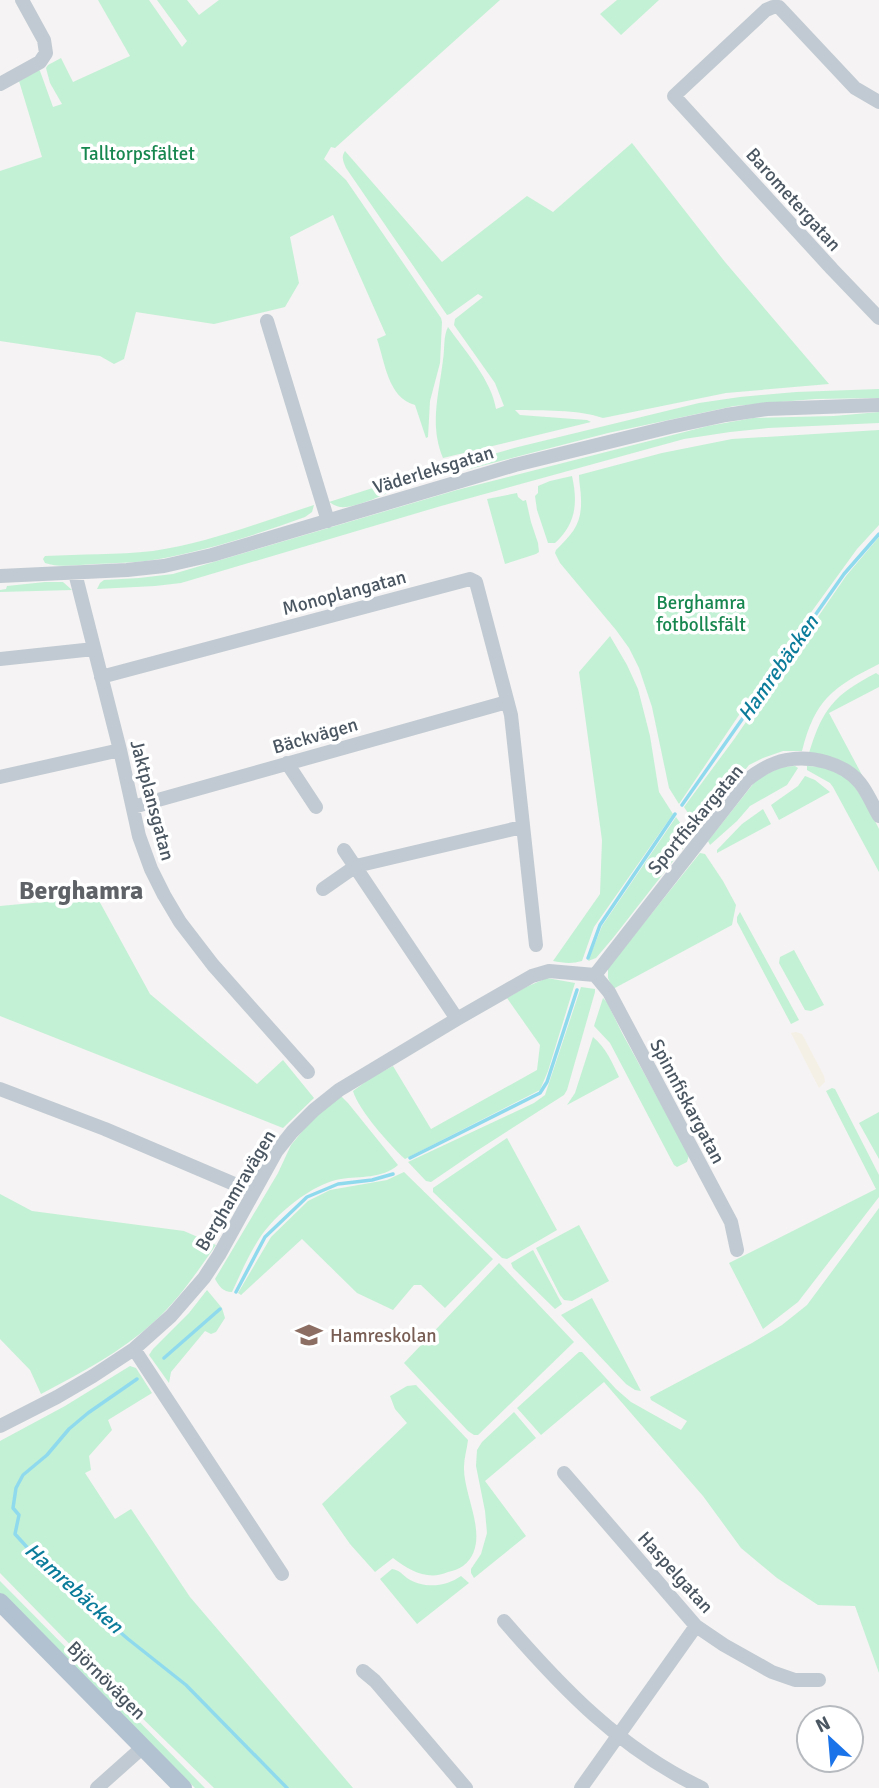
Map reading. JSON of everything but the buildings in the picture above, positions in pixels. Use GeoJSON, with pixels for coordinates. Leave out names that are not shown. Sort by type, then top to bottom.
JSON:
{"type":"FeatureCollection","features":[{"type":"Feature","properties":{"kind":"main road","name":"Björnövägen"},"geometry":{"type":"LineString","coordinates":[[0,1602],[183,1788]]}},
{"type":"Feature","properties":{"kind":"street"},"geometry":{"type":"LineString","coordinates":[[0,84],[40,62],[46,53],[44,40],[22,0]]}},
{"type":"Feature","properties":{"kind":"street","name":"Barometergatan"},"geometry":{"type":"LineString","coordinates":[[879,102],[855,88],[779,7],[766,10],[674,96],[879,318]]}},
{"type":"Feature","properties":{"kind":"street"},"geometry":{"type":"LineString","coordinates":[[267,321],[328,521]]}},
{"type":"Feature","properties":{"kind":"street","name":"Väderleksgatan"},"geometry":{"type":"LineString","coordinates":[[0,576],[164,566],[212,555],[515,465],[670,427],[726,415],[800,407],[879,405]]}},
{"type":"Feature","properties":{"kind":"street","name":"Jaktplansgatan"},"geometry":{"type":"LineString","coordinates":[[75,573],[139,836],[151,869],[180,922],[213,965],[308,1072]]}},
{"type":"Feature","properties":{"kind":"street","name":"Monoplangatan"},"geometry":{"type":"LineString","coordinates":[[101,677],[470,579],[477,582],[479,588],[507,702]]}},
{"type":"Feature","properties":{"kind":"street"},"geometry":{"type":"LineString","coordinates":[[0,659],[94,649]]}},
{"type":"Feature","properties":{"kind":"street"},"geometry":{"type":"LineString","coordinates":[[507,702],[511,715],[536,946]]}},
{"type":"Feature","properties":{"kind":"street","name":"Bäckvägen"},"geometry":{"type":"LineString","coordinates":[[133,807],[507,702]]}},
{"type":"Feature","properties":{"kind":"street"},"geometry":{"type":"LineString","coordinates":[[0,777],[120,750]]}},
{"type":"Feature","properties":{"kind":"street","name":"Sportfiskargatan"},"geometry":{"type":"LineString","coordinates":[[595,975],[747,780],[757,772],[784,760],[799,759],[837,765],[862,784],[879,816]]}},
{"type":"Feature","properties":{"kind":"street"},"geometry":{"type":"LineString","coordinates":[[287,763],[316,807]]}},
{"type":"Feature","properties":{"kind":"street"},"geometry":{"type":"LineString","coordinates":[[323,889],[356,866],[522,827]]}},
{"type":"Feature","properties":{"kind":"street"},"geometry":{"type":"LineString","coordinates":[[344,850],[457,1018]]}},
{"type":"Feature","properties":{"kind":"street","name":"Berghamravägen"},"geometry":{"type":"LineString","coordinates":[[0,1426],[57,1397],[134,1349],[171,1316],[204,1278],[219,1255],[276,1152],[314,1110],[339,1090],[532,976],[549,971],[595,975]]}},
{"type":"Feature","properties":{"kind":"street","name":"Spinnfiskargatan"},"geometry":{"type":"LineString","coordinates":[[595,975],[608,992],[731,1222],[737,1250]]}},
{"type":"Feature","properties":{"kind":"street"},"geometry":{"type":"LineString","coordinates":[[0,1089],[105,1129],[253,1192]]}},
{"type":"Feature","properties":{"kind":"street"},"geometry":{"type":"LineString","coordinates":[[134,1349],[282,1574]]}},
{"type":"Feature","properties":{"kind":"street","name":"Haspelgatan"},"geometry":{"type":"LineString","coordinates":[[564,1473],[696,1626],[724,1646],[772,1672],[795,1680],[819,1680]]}},
{"type":"Feature","properties":{"kind":"street"},"geometry":{"type":"LineString","coordinates":[[504,1620],[547,1671],[617,1736],[652,1762],[702,1788]]}},
{"type":"Feature","properties":{"kind":"street"},"geometry":{"type":"LineString","coordinates":[[580,1788],[696,1626]]}},
{"type":"Feature","properties":{"kind":"street"},"geometry":{"type":"LineString","coordinates":[[363,1671],[375,1681],[466,1788]]}},
{"type":"Feature","properties":{"kind":"street"},"geometry":{"type":"LineString","coordinates":[[97,1788],[143,1747]]}},
{"type":"Feature","properties":{"kind":"green space","name":"Talltorpsfältet"},"geometry":{"type":"Polygon","coordinates":[[[98,0],[149,0],[182,47],[187,41],[157,0],[187,0],[199,15],[219,0],[500,0],[335,148],[331,147],[324,159],[346,180],[441,318],[440,363],[430,401],[428,437],[426,438],[415,405],[399,395],[389,378],[377,339],[386,335],[333,215],[290,237],[299,283],[285,307],[214,324],[136,312],[124,359],[114,364],[100,356],[0,341],[0,171],[42,157],[19,81],[39,70],[53,107],[62,104],[50,83],[46,68],[48,65],[61,58],[73,82],[130,56],[98,0]]]}},
{"type":"Feature","properties":{"kind":"green space"},"geometry":{"type":"Polygon","coordinates":[[[617,0],[659,0],[621,35],[600,14],[617,0]]]}},
{"type":"Feature","properties":{"kind":"green space"},"geometry":{"type":"Polygon","coordinates":[[[632,143],[725,262],[829,384],[726,393],[603,418],[571,412],[515,410],[520,415],[591,422],[443,458],[437,434],[436,409],[448,327],[484,377],[496,409],[504,406],[495,383],[454,325],[455,319],[483,297],[478,294],[447,315],[346,168],[343,159],[345,151],[442,262],[527,196],[553,212],[632,143]]]}},
{"type":"Feature","properties":{"kind":"green space"},"geometry":{"type":"Polygon","coordinates":[[[879,389],[879,398],[815,399],[734,406],[608,433],[462,471],[431,474],[518,447],[699,403],[796,392],[879,389]]]}},
{"type":"Feature","properties":{"kind":"green space"},"geometry":{"type":"Polygon","coordinates":[[[879,412],[879,423],[768,428],[684,439],[441,506],[181,583],[97,589],[104,580],[173,574],[457,490],[708,426],[753,418],[879,412]]]}},
{"type":"Feature","properties":{"kind":"green space","name":"Berghamra fotbollsfält"},"geometry":{"type":"Polygon","coordinates":[[[879,430],[879,525],[857,549],[770,669],[679,804],[669,788],[652,707],[639,668],[616,630],[560,563],[555,553],[578,522],[581,508],[579,475],[662,453],[732,439],[879,430]]]}},
{"type":"Feature","properties":{"kind":"green space"},"geometry":{"type":"Polygon","coordinates":[[[572,476],[575,504],[571,521],[555,543],[548,543],[537,510],[535,496],[538,486],[572,476]]]}},
{"type":"Feature","properties":{"kind":"green space"},"geometry":{"type":"Polygon","coordinates":[[[407,477],[410,482],[407,484],[364,502],[340,507],[329,502],[407,477]]]}},
{"type":"Feature","properties":{"kind":"green space"},"geometry":{"type":"Polygon","coordinates":[[[517,493],[523,501],[526,500],[539,552],[505,564],[487,499],[517,493]]]}},
{"type":"Feature","properties":{"kind":"green space"},"geometry":{"type":"Polygon","coordinates":[[[314,505],[312,512],[305,517],[268,530],[192,552],[153,560],[69,566],[51,565],[43,559],[45,556],[126,553],[174,547],[314,505]]]}},
{"type":"Feature","properties":{"kind":"green space"},"geometry":{"type":"Polygon","coordinates":[[[879,537],[879,664],[849,680],[828,697],[813,719],[802,751],[783,751],[749,765],[698,828],[684,807],[735,738],[846,576],[879,537]]]}},
{"type":"Feature","properties":{"kind":"green space"},"geometry":{"type":"Polygon","coordinates":[[[63,582],[72,590],[0,592],[7,586],[63,582]]]}},
{"type":"Feature","properties":{"kind":"green space"},"geometry":{"type":"Polygon","coordinates":[[[610,636],[638,689],[650,736],[659,792],[673,814],[594,927],[582,961],[557,962],[553,961],[600,894],[602,840],[579,672],[610,636]]]}},
{"type":"Feature","properties":{"kind":"green space"},"geometry":{"type":"Polygon","coordinates":[[[876,673],[879,675],[879,687],[829,713],[862,775],[809,753],[819,725],[832,704],[850,688],[876,673]]]}},
{"type":"Feature","properties":{"kind":"green space"},"geometry":{"type":"Polygon","coordinates":[[[807,766],[823,767],[848,777],[879,829],[879,872],[833,787],[807,770],[807,766]]]}},
{"type":"Feature","properties":{"kind":"green space"},"geometry":{"type":"Polygon","coordinates":[[[782,767],[798,768],[787,785],[750,806],[710,845],[708,841],[757,779],[782,767]]]}},
{"type":"Feature","properties":{"kind":"green space"},"geometry":{"type":"Polygon","coordinates":[[[805,776],[830,792],[779,820],[771,805],[798,786],[805,776]]]}},
{"type":"Feature","properties":{"kind":"green space"},"geometry":{"type":"Polygon","coordinates":[[[763,809],[771,824],[717,853],[742,824],[763,809]]]}},
{"type":"Feature","properties":{"kind":"green space"},"geometry":{"type":"Polygon","coordinates":[[[676,817],[691,838],[613,938],[596,958],[588,961],[602,926],[676,817]]]}},
{"type":"Feature","properties":{"kind":"green space"},"geometry":{"type":"Polygon","coordinates":[[[700,853],[705,854],[736,905],[732,925],[613,989],[608,978],[608,968],[700,853]]]}},
{"type":"Feature","properties":{"kind":"green space"},"geometry":{"type":"Polygon","coordinates":[[[97,897],[150,994],[257,1084],[283,1060],[314,1098],[283,1128],[0,1016],[0,906],[97,897]]]}},
{"type":"Feature","properties":{"kind":"green space"},"geometry":{"type":"Polygon","coordinates":[[[740,912],[799,1020],[791,1024],[737,922],[740,912]]]}},
{"type":"Feature","properties":{"kind":"green space"},"geometry":{"type":"Polygon","coordinates":[[[794,950],[824,1005],[811,1011],[805,1010],[779,963],[780,957],[794,950]]]}},
{"type":"Feature","properties":{"kind":"green space"},"geometry":{"type":"Polygon","coordinates":[[[547,978],[575,983],[540,1090],[405,1159],[368,1118],[353,1091],[393,1066],[431,1129],[537,1070],[540,1045],[507,998],[547,978]]]}},
{"type":"Feature","properties":{"kind":"green space"},"geometry":{"type":"Polygon","coordinates":[[[581,987],[595,989],[595,992],[564,1095],[431,1182],[426,1181],[408,1162],[534,1103],[545,1095],[581,987]]]}},
{"type":"Feature","properties":{"kind":"green space"},"geometry":{"type":"Polygon","coordinates":[[[603,998],[689,1155],[687,1162],[677,1167],[610,1043],[594,1026],[603,998]]]}},
{"type":"Feature","properties":{"kind":"green space"},"geometry":{"type":"Polygon","coordinates":[[[593,1037],[605,1051],[619,1077],[567,1105],[575,1093],[593,1037]]]}},
{"type":"Feature","properties":{"kind":"green space"},"geometry":{"type":"Polygon","coordinates":[[[835,1089],[879,1175],[879,1197],[798,1302],[763,1329],[729,1263],[876,1189],[826,1091],[835,1089]]]}},
{"type":"Feature","properties":{"kind":"green space"},"geometry":{"type":"Polygon","coordinates":[[[338,1096],[348,1103],[398,1165],[385,1173],[341,1179],[307,1193],[274,1220],[259,1239],[232,1292],[224,1290],[215,1279],[278,1173],[291,1145],[310,1122],[338,1096]]]}},
{"type":"Feature","properties":{"kind":"green space"},"geometry":{"type":"Polygon","coordinates":[[[879,1112],[879,1159],[859,1123],[879,1112]]]}},
{"type":"Feature","properties":{"kind":"green space"},"geometry":{"type":"Polygon","coordinates":[[[507,1138],[557,1230],[507,1259],[502,1258],[433,1192],[433,1188],[507,1138]]]}},
{"type":"Feature","properties":{"kind":"green space"},"geometry":{"type":"Polygon","coordinates":[[[404,1172],[493,1259],[445,1308],[421,1285],[414,1285],[393,1310],[357,1293],[302,1239],[241,1295],[238,1293],[271,1237],[308,1201],[330,1190],[387,1180],[404,1172]]]}},
{"type":"Feature","properties":{"kind":"green space"},"geometry":{"type":"Polygon","coordinates":[[[0,1194],[32,1211],[184,1231],[216,1245],[164,1313],[142,1332],[100,1361],[41,1394],[30,1370],[0,1339],[0,1194]]]}},
{"type":"Feature","properties":{"kind":"green space"},"geometry":{"type":"Polygon","coordinates":[[[879,1208],[879,1673],[855,1606],[818,1605],[777,1578],[741,1548],[703,1496],[604,1382],[541,1435],[517,1408],[582,1352],[631,1402],[681,1430],[687,1421],[650,1397],[752,1343],[782,1325],[807,1305],[879,1208]]]}},
{"type":"Feature","properties":{"kind":"green space"},"geometry":{"type":"Polygon","coordinates":[[[579,1225],[609,1281],[572,1301],[564,1300],[536,1248],[579,1225]]]}},
{"type":"Feature","properties":{"kind":"green space"},"geometry":{"type":"Polygon","coordinates":[[[533,1250],[562,1304],[555,1309],[511,1263],[533,1250]]]}},
{"type":"Feature","properties":{"kind":"green space"},"geometry":{"type":"Polygon","coordinates":[[[499,1263],[574,1342],[478,1435],[474,1435],[404,1363],[499,1263]]]}},
{"type":"Feature","properties":{"kind":"green space"},"geometry":{"type":"Polygon","coordinates":[[[207,1290],[222,1308],[225,1318],[216,1332],[211,1334],[205,1331],[171,1372],[169,1383],[149,1355],[207,1290]]]}},
{"type":"Feature","properties":{"kind":"green space"},"geometry":{"type":"Polygon","coordinates":[[[592,1298],[641,1391],[626,1384],[561,1315],[592,1298]]]}},
{"type":"Feature","properties":{"kind":"green space"},"geometry":{"type":"Polygon","coordinates":[[[130,1366],[136,1368],[152,1393],[108,1420],[112,1430],[89,1456],[91,1470],[85,1473],[115,1519],[131,1509],[190,1597],[353,1788],[214,1788],[0,1573],[0,1441],[65,1406],[130,1366]]]}},
{"type":"Feature","properties":{"kind":"green space"},"geometry":{"type":"Polygon","coordinates":[[[416,1385],[468,1440],[464,1467],[476,1545],[472,1556],[463,1566],[441,1575],[419,1573],[393,1558],[375,1572],[350,1544],[322,1504],[407,1423],[395,1409],[390,1396],[407,1386],[416,1385]]]}},
{"type":"Feature","properties":{"kind":"green space"},"geometry":{"type":"Polygon","coordinates":[[[514,1412],[536,1438],[485,1481],[526,1536],[474,1578],[471,1569],[481,1554],[487,1533],[476,1466],[477,1450],[514,1412]]]}},
{"type":"Feature","properties":{"kind":"green space"},"geometry":{"type":"Polygon","coordinates":[[[392,1569],[420,1584],[442,1584],[461,1576],[469,1583],[417,1624],[380,1579],[392,1569]]]}},
{"type":"Feature","properties":{"kind":"green space"},"geometry":{"type":"Polygon","coordinates":[[[0,1581],[205,1788],[195,1788],[11,1605],[0,1593],[0,1581]]]}},
{"type":"Feature","properties":{"kind":"sand"},"geometry":{"type":"Polygon","coordinates":[[[791,1033],[802,1034],[824,1076],[825,1082],[819,1088],[791,1033]]]}},
{"type":"Feature","properties":{"kind":"waterway","name":"Hamrebäcken"},"geometry":{"type":"LineString","coordinates":[[682,805],[844,574],[879,534]]}},
{"type":"Feature","properties":{"kind":"waterway","name":"Hamrebäcken"},"geometry":{"type":"LineString","coordinates":[[588,958],[600,925],[675,814]]}},
{"type":"Feature","properties":{"kind":"waterway","name":"Hamrebäcken"},"geometry":{"type":"LineString","coordinates":[[410,1158],[540,1093],[547,1082],[577,990]]}},
{"type":"Feature","properties":{"kind":"waterway","name":"Hamrebäcken"},"geometry":{"type":"LineString","coordinates":[[236,1292],[265,1237],[307,1197],[338,1184],[372,1180],[393,1174]]}},
{"type":"Feature","properties":{"kind":"waterway","name":"Hamrebäcken"},"geometry":{"type":"LineString","coordinates":[[164,1358],[220,1309]]}},
{"type":"Feature","properties":{"kind":"waterway","name":"Hamrebäcken"},"geometry":{"type":"LineString","coordinates":[[137,1379],[88,1413],[23,1475],[16,1488],[13,1508],[19,1515],[15,1534],[45,1567],[186,1685],[287,1788]]}},
{"type":"Feature","properties":{"kind":"place","name":"Hamreskolan"},"geometry":{"type":"Point","coordinates":[309,1335]}},
{"type":"Feature","properties":{"kind":"district","name":"Berghamra"},"geometry":{"type":"Point","coordinates":[81,890]}}]}
